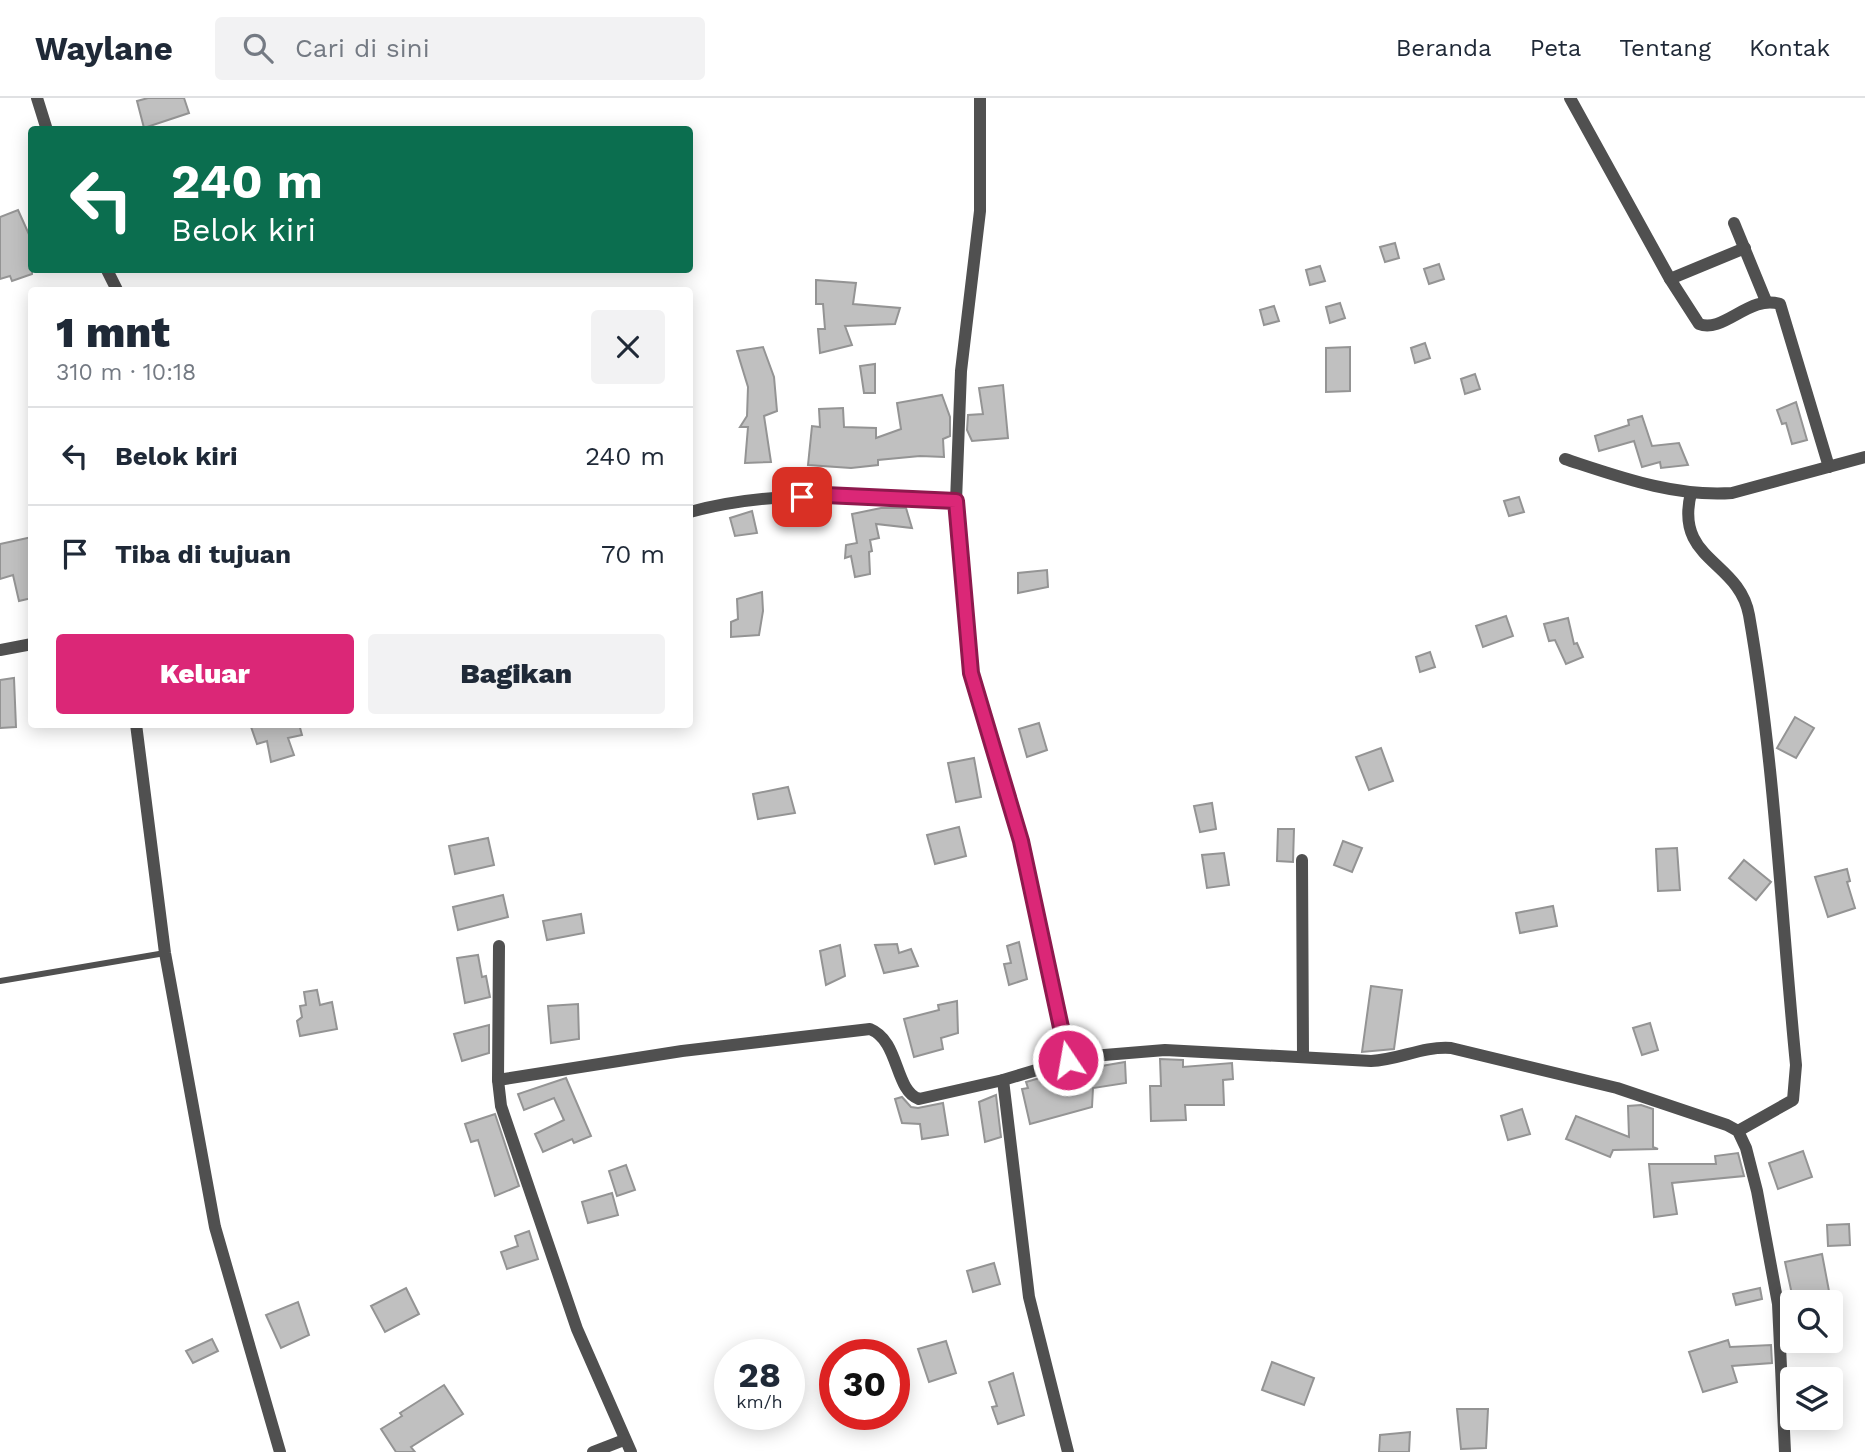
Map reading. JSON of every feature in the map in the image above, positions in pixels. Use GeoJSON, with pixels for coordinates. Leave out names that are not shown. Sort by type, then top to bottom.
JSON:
{"type":"FeatureCollection","features":[{"type":"Feature","properties":{"kind":"street"},"geometry":{"type":"LineString","coordinates":[[37,98],[46,126]]}},
{"type":"Feature","properties":{"kind":"street"},"geometry":{"type":"LineString","coordinates":[[980,98],[979,211],[961,370],[956,501],[971,673],[1021,841],[1068,1060]]}},
{"type":"Feature","properties":{"kind":"street"},"geometry":{"type":"LineString","coordinates":[[1570,98],[1670,279],[1703,326],[1714,324],[1766,301],[1780,304],[1829,467]]}},
{"type":"Feature","properties":{"kind":"street"},"geometry":{"type":"LineString","coordinates":[[1734,223],[1766,301]]}},
{"type":"Feature","properties":{"kind":"street"},"geometry":{"type":"LineString","coordinates":[[1670,279],[1745,248]]}},
{"type":"Feature","properties":{"kind":"street"},"geometry":{"type":"LineString","coordinates":[[1565,459],[1632,481],[1691,493],[1714,494],[1732,492],[1865,457]]}},
{"type":"Feature","properties":{"kind":"street"},"geometry":{"type":"LineString","coordinates":[[1691,493],[1687,510],[1690,535],[1738,588],[1748,612],[1762,702],[1796,1065],[1793,1100],[1738,1131]]}},
{"type":"Feature","properties":{"kind":"street"},"geometry":{"type":"LineString","coordinates":[[693,511],[734,502],[825,495],[956,501]]}},
{"type":"Feature","properties":{"kind":"street"},"geometry":{"type":"LineString","coordinates":[[0,650],[28,645]]}},
{"type":"Feature","properties":{"kind":"street"},"geometry":{"type":"LineString","coordinates":[[136,728],[164,953],[215,1227],[280,1452]]}},
{"type":"Feature","properties":{"kind":"street"},"geometry":{"type":"LineString","coordinates":[[1302,860],[1303,1056]]}},
{"type":"Feature","properties":{"kind":"street"},"geometry":{"type":"LineString","coordinates":[[499,946],[500,1106],[577,1329],[631,1452]]}},
{"type":"Feature","properties":{"kind":"street"},"geometry":{"type":"LineString","coordinates":[[498,1080],[682,1051],[863,1030],[883,1036],[908,1092],[919,1099],[1003,1080],[1068,1060],[1165,1050],[1371,1061],[1395,1059],[1426,1048],[1475,1052],[1616,1088],[1710,1118],[1738,1131],[1746,1148],[1757,1191],[1778,1304],[1785,1452]]}},
{"type":"Feature","properties":{"kind":"street"},"geometry":{"type":"LineString","coordinates":[[1003,1080],[1029,1297],[1068,1452]]}},
{"type":"Feature","properties":{"kind":"street"},"geometry":{"type":"LineString","coordinates":[[593,1452],[624,1440]]}},
{"type":"Feature","properties":{"kind":"lane"},"geometry":{"type":"LineString","coordinates":[[0,981],[164,953]]}},
{"type":"Feature","properties":{"kind":"building"},"geometry":{"type":"Polygon","coordinates":[[[148,98],[184,98],[189,113],[143,126],[137,101],[148,98]]]}},
{"type":"Feature","properties":{"kind":"building"},"geometry":{"type":"Polygon","coordinates":[[[18,210],[28,232],[28,273],[32,274],[12,281],[10,276],[0,279],[0,217],[18,210]]]}},
{"type":"Feature","properties":{"kind":"building"},"geometry":{"type":"Polygon","coordinates":[[[1395,243],[1399,258],[1385,262],[1380,247],[1395,243]]]}},
{"type":"Feature","properties":{"kind":"building"},"geometry":{"type":"Polygon","coordinates":[[[1439,264],[1444,279],[1429,284],[1424,269],[1439,264]]]}},
{"type":"Feature","properties":{"kind":"building"},"geometry":{"type":"Polygon","coordinates":[[[1320,266],[1325,281],[1310,285],[1306,270],[1320,266]]]}},
{"type":"Feature","properties":{"kind":"building"},"geometry":{"type":"Polygon","coordinates":[[[816,280],[856,283],[853,304],[900,308],[895,324],[845,326],[852,345],[820,353],[818,329],[825,329],[823,304],[816,304],[816,280]]]}},
{"type":"Feature","properties":{"kind":"building"},"geometry":{"type":"Polygon","coordinates":[[[1340,303],[1345,318],[1330,323],[1326,307],[1340,303]]]}},
{"type":"Feature","properties":{"kind":"building"},"geometry":{"type":"Polygon","coordinates":[[[1274,306],[1279,321],[1264,325],[1260,310],[1274,306]]]}},
{"type":"Feature","properties":{"kind":"building"},"geometry":{"type":"Polygon","coordinates":[[[1425,343],[1430,358],[1415,363],[1411,348],[1425,343]]]}},
{"type":"Feature","properties":{"kind":"building"},"geometry":{"type":"Polygon","coordinates":[[[763,347],[774,377],[777,411],[764,416],[771,462],[745,463],[748,427],[740,427],[747,416],[748,387],[737,351],[763,347]]]}},
{"type":"Feature","properties":{"kind":"building"},"geometry":{"type":"Polygon","coordinates":[[[1350,347],[1350,391],[1326,392],[1326,348],[1350,347]]]}},
{"type":"Feature","properties":{"kind":"building"},"geometry":{"type":"Polygon","coordinates":[[[875,364],[875,393],[864,393],[860,366],[875,364]]]}},
{"type":"Feature","properties":{"kind":"building"},"geometry":{"type":"Polygon","coordinates":[[[1475,374],[1480,389],[1465,394],[1461,379],[1475,374]]]}},
{"type":"Feature","properties":{"kind":"building"},"geometry":{"type":"Polygon","coordinates":[[[1003,385],[1008,438],[972,441],[967,430],[968,415],[983,414],[979,388],[1003,385]]]}},
{"type":"Feature","properties":{"kind":"building"},"geometry":{"type":"Polygon","coordinates":[[[942,395],[950,417],[950,436],[943,439],[944,457],[878,460],[878,465],[851,468],[808,465],[812,426],[820,427],[819,409],[843,408],[844,427],[876,428],[876,438],[901,429],[897,403],[942,395]]]}},
{"type":"Feature","properties":{"kind":"building"},"geometry":{"type":"Polygon","coordinates":[[[1796,402],[1807,440],[1792,444],[1786,423],[1782,424],[1777,410],[1796,402]]]}},
{"type":"Feature","properties":{"kind":"building"},"geometry":{"type":"Polygon","coordinates":[[[1642,416],[1652,446],[1679,443],[1688,465],[1661,468],[1660,462],[1642,467],[1634,441],[1599,451],[1595,436],[1629,425],[1628,420],[1642,416]]]}},
{"type":"Feature","properties":{"kind":"building"},"geometry":{"type":"Polygon","coordinates":[[[1519,497],[1524,512],[1509,516],[1504,501],[1519,497]]]}},
{"type":"Feature","properties":{"kind":"building"},"geometry":{"type":"Polygon","coordinates":[[[881,508],[906,508],[912,528],[876,524],[879,538],[870,540],[870,574],[855,577],[851,556],[845,558],[846,545],[857,543],[852,514],[881,508]]]}},
{"type":"Feature","properties":{"kind":"building"},"geometry":{"type":"Polygon","coordinates":[[[752,511],[757,533],[735,536],[730,518],[752,511]]]}},
{"type":"Feature","properties":{"kind":"building"},"geometry":{"type":"Polygon","coordinates":[[[28,538],[28,599],[19,601],[13,575],[0,579],[0,544],[28,538]]]}},
{"type":"Feature","properties":{"kind":"building"},"geometry":{"type":"Polygon","coordinates":[[[1047,570],[1048,587],[1018,593],[1018,573],[1047,570]]]}},
{"type":"Feature","properties":{"kind":"building"},"geometry":{"type":"Polygon","coordinates":[[[762,592],[763,611],[759,635],[731,637],[731,622],[738,619],[737,599],[762,592]]]}},
{"type":"Feature","properties":{"kind":"building"},"geometry":{"type":"Polygon","coordinates":[[[1506,616],[1513,636],[1483,647],[1476,626],[1506,616]]]}},
{"type":"Feature","properties":{"kind":"building"},"geometry":{"type":"Polygon","coordinates":[[[1568,618],[1574,644],[1577,643],[1583,657],[1566,664],[1555,640],[1549,641],[1544,624],[1568,618]]]}},
{"type":"Feature","properties":{"kind":"building"},"geometry":{"type":"Polygon","coordinates":[[[1430,652],[1435,667],[1420,672],[1416,657],[1430,652]]]}},
{"type":"Feature","properties":{"kind":"building"},"geometry":{"type":"Polygon","coordinates":[[[14,678],[16,727],[0,728],[0,680],[14,678]]]}},
{"type":"Feature","properties":{"kind":"building"},"geometry":{"type":"Polygon","coordinates":[[[1795,717],[1814,728],[1796,758],[1777,748],[1795,717]]]}},
{"type":"Feature","properties":{"kind":"building"},"geometry":{"type":"Polygon","coordinates":[[[1039,723],[1047,750],[1027,757],[1019,729],[1039,723]]]}},
{"type":"Feature","properties":{"kind":"building"},"geometry":{"type":"Polygon","coordinates":[[[251,728],[300,728],[302,735],[288,738],[294,755],[271,762],[267,741],[257,744],[251,728]]]}},
{"type":"Feature","properties":{"kind":"building"},"geometry":{"type":"Polygon","coordinates":[[[1381,748],[1393,781],[1369,790],[1356,757],[1381,748]]]}},
{"type":"Feature","properties":{"kind":"building"},"geometry":{"type":"Polygon","coordinates":[[[974,758],[981,797],[956,802],[948,763],[974,758]]]}},
{"type":"Feature","properties":{"kind":"building"},"geometry":{"type":"Polygon","coordinates":[[[788,787],[795,813],[758,819],[753,794],[788,787]]]}},
{"type":"Feature","properties":{"kind":"building"},"geometry":{"type":"Polygon","coordinates":[[[1212,803],[1216,829],[1200,832],[1194,806],[1212,803]]]}},
{"type":"Feature","properties":{"kind":"building"},"geometry":{"type":"Polygon","coordinates":[[[959,827],[966,856],[935,864],[927,835],[959,827]]]}},
{"type":"Feature","properties":{"kind":"building"},"geometry":{"type":"Polygon","coordinates":[[[1278,829],[1294,829],[1293,862],[1277,861],[1278,829]]]}},
{"type":"Feature","properties":{"kind":"building"},"geometry":{"type":"Polygon","coordinates":[[[488,838],[494,865],[455,874],[449,846],[488,838]]]}},
{"type":"Feature","properties":{"kind":"building"},"geometry":{"type":"Polygon","coordinates":[[[1343,841],[1362,848],[1352,872],[1334,865],[1343,841]]]}},
{"type":"Feature","properties":{"kind":"building"},"geometry":{"type":"Polygon","coordinates":[[[1677,848],[1680,890],[1658,891],[1656,849],[1677,848]]]}},
{"type":"Feature","properties":{"kind":"building"},"geometry":{"type":"Polygon","coordinates":[[[1224,853],[1229,885],[1207,888],[1202,855],[1224,853]]]}},
{"type":"Feature","properties":{"kind":"building"},"geometry":{"type":"Polygon","coordinates":[[[1744,860],[1771,882],[1756,900],[1729,878],[1744,860]]]}},
{"type":"Feature","properties":{"kind":"building"},"geometry":{"type":"Polygon","coordinates":[[[1847,869],[1850,881],[1847,882],[1855,908],[1828,917],[1815,877],[1847,869]]]}},
{"type":"Feature","properties":{"kind":"building"},"geometry":{"type":"Polygon","coordinates":[[[503,895],[508,917],[458,930],[453,907],[503,895]]]}},
{"type":"Feature","properties":{"kind":"building"},"geometry":{"type":"Polygon","coordinates":[[[1553,906],[1557,926],[1520,933],[1516,913],[1553,906]]]}},
{"type":"Feature","properties":{"kind":"building"},"geometry":{"type":"Polygon","coordinates":[[[581,914],[584,933],[547,940],[543,921],[581,914]]]}},
{"type":"Feature","properties":{"kind":"building"},"geometry":{"type":"Polygon","coordinates":[[[1019,942],[1027,979],[1009,985],[1004,964],[1011,963],[1007,946],[1019,942]]]}},
{"type":"Feature","properties":{"kind":"building"},"geometry":{"type":"Polygon","coordinates":[[[897,944],[899,953],[911,949],[918,966],[884,973],[875,945],[897,944]]]}},
{"type":"Feature","properties":{"kind":"building"},"geometry":{"type":"Polygon","coordinates":[[[840,945],[845,976],[826,985],[820,951],[840,945]]]}},
{"type":"Feature","properties":{"kind":"building"},"geometry":{"type":"Polygon","coordinates":[[[478,955],[482,977],[486,976],[490,997],[465,1003],[457,958],[478,955]]]}},
{"type":"Feature","properties":{"kind":"building"},"geometry":{"type":"Polygon","coordinates":[[[1371,986],[1402,990],[1394,1049],[1362,1052],[1371,986]]]}},
{"type":"Feature","properties":{"kind":"building"},"geometry":{"type":"Polygon","coordinates":[[[317,990],[320,1005],[332,1002],[337,1029],[300,1036],[297,1021],[302,1017],[300,1006],[306,1005],[304,992],[317,990]]]}},
{"type":"Feature","properties":{"kind":"building"},"geometry":{"type":"Polygon","coordinates":[[[957,1001],[958,1033],[941,1038],[943,1049],[914,1057],[904,1019],[939,1010],[938,1005],[957,1001]]]}},
{"type":"Feature","properties":{"kind":"building"},"geometry":{"type":"Polygon","coordinates":[[[578,1004],[579,1039],[551,1043],[548,1006],[578,1004]]]}},
{"type":"Feature","properties":{"kind":"building"},"geometry":{"type":"Polygon","coordinates":[[[1650,1023],[1658,1050],[1642,1055],[1633,1028],[1650,1023]]]}},
{"type":"Feature","properties":{"kind":"building"},"geometry":{"type":"Polygon","coordinates":[[[489,1025],[489,1053],[462,1061],[454,1034],[489,1025]]]}},
{"type":"Feature","properties":{"kind":"building"},"geometry":{"type":"Polygon","coordinates":[[[1160,1059],[1183,1060],[1183,1067],[1232,1063],[1233,1079],[1223,1080],[1224,1105],[1185,1105],[1186,1120],[1151,1121],[1150,1086],[1161,1086],[1160,1059]]]}},
{"type":"Feature","properties":{"kind":"building"},"geometry":{"type":"Polygon","coordinates":[[[1125,1062],[1126,1083],[1093,1088],[1092,1107],[1030,1124],[1022,1089],[1028,1088],[1026,1082],[1043,1077],[1044,1084],[1066,1077],[1066,1072],[1125,1062]]]}},
{"type":"Feature","properties":{"kind":"building"},"geometry":{"type":"Polygon","coordinates":[[[566,1078],[591,1136],[574,1143],[572,1139],[543,1152],[535,1134],[564,1120],[554,1098],[524,1110],[518,1094],[566,1078]]]}},
{"type":"Feature","properties":{"kind":"building"},"geometry":{"type":"Polygon","coordinates":[[[996,1095],[1001,1137],[985,1142],[979,1102],[996,1095]]]}},
{"type":"Feature","properties":{"kind":"building"},"geometry":{"type":"Polygon","coordinates":[[[902,1097],[911,1107],[943,1103],[948,1135],[922,1139],[920,1124],[902,1123],[895,1099],[902,1097]]]}},
{"type":"Feature","properties":{"kind":"building"},"geometry":{"type":"Polygon","coordinates":[[[1641,1105],[1653,1109],[1653,1147],[1658,1149],[1613,1150],[1610,1157],[1566,1139],[1576,1116],[1629,1137],[1628,1106],[1641,1105]]]}},
{"type":"Feature","properties":{"kind":"building"},"geometry":{"type":"Polygon","coordinates":[[[1522,1109],[1530,1134],[1508,1140],[1501,1116],[1522,1109]]]}},
{"type":"Feature","properties":{"kind":"building"},"geometry":{"type":"Polygon","coordinates":[[[495,1114],[519,1186],[495,1196],[478,1140],[471,1142],[465,1124],[495,1114]]]}},
{"type":"Feature","properties":{"kind":"building"},"geometry":{"type":"Polygon","coordinates":[[[1803,1151],[1812,1177],[1778,1189],[1769,1163],[1803,1151]]]}},
{"type":"Feature","properties":{"kind":"building"},"geometry":{"type":"Polygon","coordinates":[[[1738,1153],[1744,1176],[1672,1183],[1677,1214],[1654,1217],[1649,1164],[1716,1164],[1715,1156],[1738,1153]]]}},
{"type":"Feature","properties":{"kind":"building"},"geometry":{"type":"Polygon","coordinates":[[[626,1165],[635,1190],[617,1196],[609,1171],[626,1165]]]}},
{"type":"Feature","properties":{"kind":"building"},"geometry":{"type":"Polygon","coordinates":[[[612,1193],[618,1215],[588,1223],[582,1202],[612,1193]]]}},
{"type":"Feature","properties":{"kind":"building"},"geometry":{"type":"Polygon","coordinates":[[[1849,1224],[1850,1245],[1828,1246],[1827,1225],[1849,1224]]]}},
{"type":"Feature","properties":{"kind":"building"},"geometry":{"type":"Polygon","coordinates":[[[529,1231],[538,1259],[507,1269],[501,1252],[518,1246],[515,1236],[529,1231]]]}},
{"type":"Feature","properties":{"kind":"building"},"geometry":{"type":"Polygon","coordinates":[[[1822,1254],[1829,1290],[1791,1290],[1785,1262],[1822,1254]]]}},
{"type":"Feature","properties":{"kind":"building"},"geometry":{"type":"Polygon","coordinates":[[[994,1263],[1000,1284],[973,1292],[967,1271],[994,1263]]]}},
{"type":"Feature","properties":{"kind":"building"},"geometry":{"type":"Polygon","coordinates":[[[406,1288],[419,1314],[385,1332],[371,1306],[406,1288]]]}},
{"type":"Feature","properties":{"kind":"building"},"geometry":{"type":"Polygon","coordinates":[[[1760,1288],[1762,1299],[1736,1305],[1733,1294],[1760,1288]]]}},
{"type":"Feature","properties":{"kind":"building"},"geometry":{"type":"Polygon","coordinates":[[[298,1302],[309,1335],[281,1348],[266,1315],[298,1302]]]}},
{"type":"Feature","properties":{"kind":"building"},"geometry":{"type":"Polygon","coordinates":[[[212,1339],[218,1351],[193,1363],[186,1351],[212,1339]]]}},
{"type":"Feature","properties":{"kind":"building"},"geometry":{"type":"Polygon","coordinates":[[[1728,1340],[1730,1347],[1771,1345],[1772,1363],[1732,1366],[1737,1382],[1703,1392],[1689,1352],[1728,1340]]]}},
{"type":"Feature","properties":{"kind":"building"},"geometry":{"type":"Polygon","coordinates":[[[946,1341],[956,1373],[929,1382],[918,1349],[946,1341]]]}},
{"type":"Feature","properties":{"kind":"building"},"geometry":{"type":"Polygon","coordinates":[[[1272,1362],[1314,1378],[1304,1405],[1262,1390],[1272,1362]]]}},
{"type":"Feature","properties":{"kind":"building"},"geometry":{"type":"Polygon","coordinates":[[[1013,1373],[1024,1415],[998,1424],[992,1407],[997,1406],[989,1382],[1013,1373]]]}},
{"type":"Feature","properties":{"kind":"building"},"geometry":{"type":"Polygon","coordinates":[[[444,1385],[463,1414],[411,1447],[415,1452],[396,1452],[381,1429],[402,1416],[400,1413],[444,1385]]]}},
{"type":"Feature","properties":{"kind":"building"},"geometry":{"type":"Polygon","coordinates":[[[1457,1409],[1488,1409],[1486,1448],[1461,1449],[1457,1409]]]}},
{"type":"Feature","properties":{"kind":"building"},"geometry":{"type":"Polygon","coordinates":[[[1410,1432],[1409,1452],[1379,1452],[1380,1435],[1410,1432]]]}},
{"type":"Feature","properties":{"kind":"route"},"geometry":{"type":"LineString","coordinates":[[802,497],[825,495],[956,501],[971,673],[1021,841],[1068,1060]]}}]}
